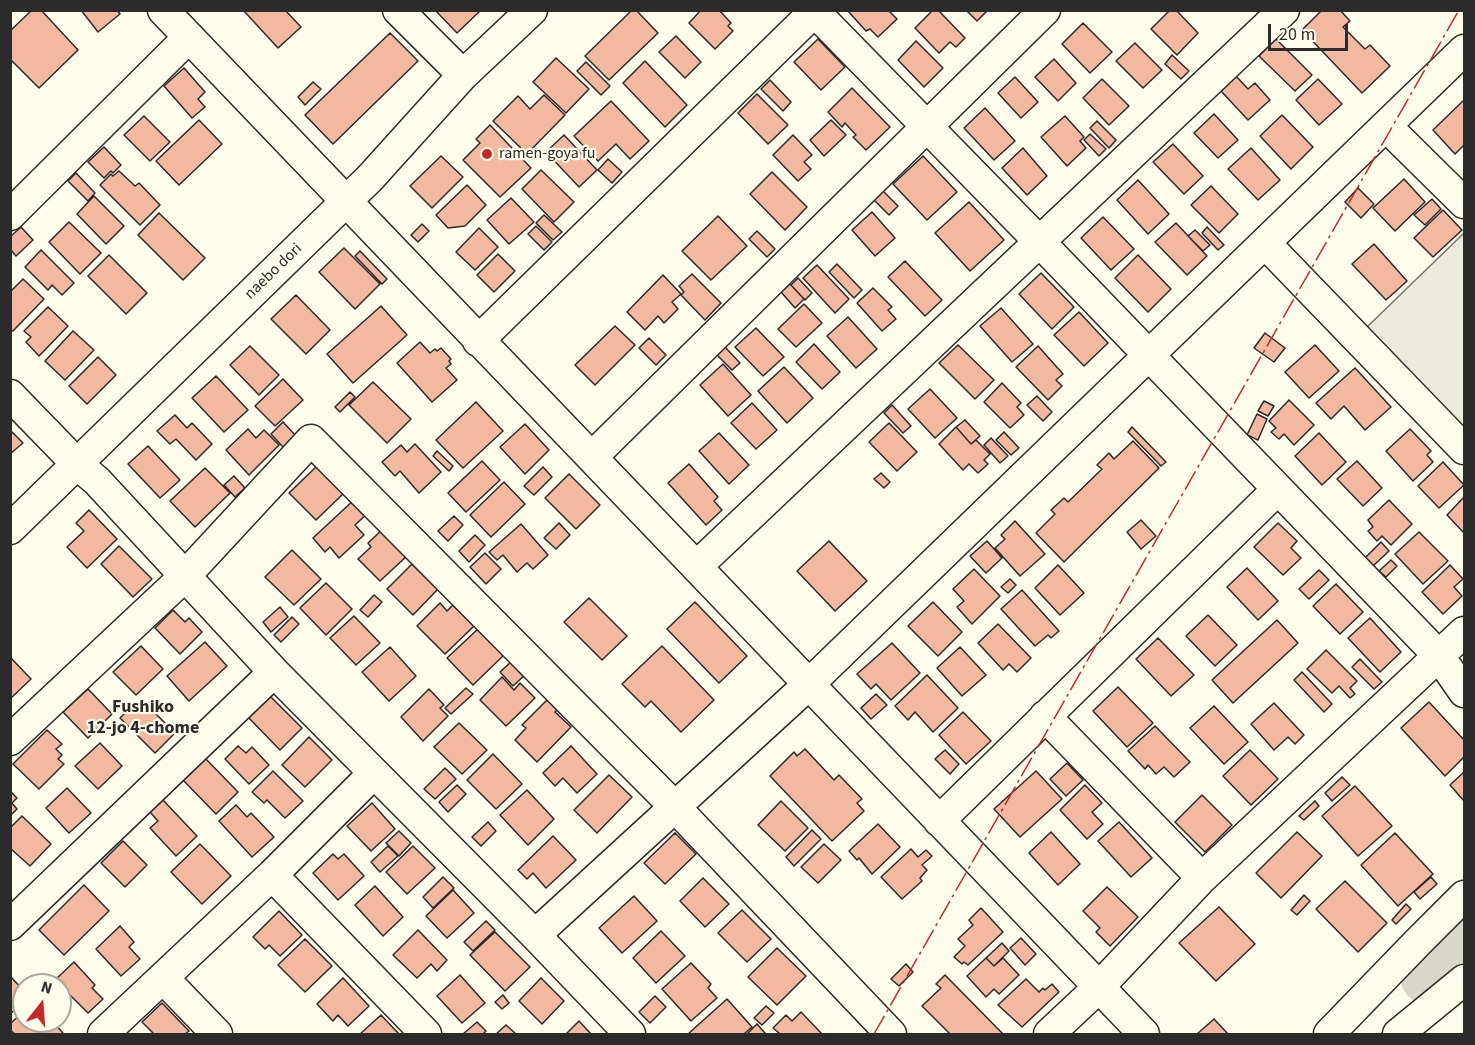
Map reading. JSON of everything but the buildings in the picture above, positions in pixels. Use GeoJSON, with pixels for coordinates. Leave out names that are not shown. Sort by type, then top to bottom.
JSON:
{"type":"FeatureCollection","features":[{"type":"Feature","properties":{"kind":"street"},"geometry":{"type":"LineString","coordinates":[[163,10],[1144,1035]]}},
{"type":"Feature","properties":{"kind":"street"},"geometry":{"type":"LineString","coordinates":[[398,10],[463,75]]}},
{"type":"Feature","properties":{"kind":"street","name":"naebo dori"},"geometry":{"type":"LineString","coordinates":[[10,529],[370,178],[463,75],[532,10]]}},
{"type":"Feature","properties":{"kind":"street"},"geometry":{"type":"LineString","coordinates":[[592,457],[1045,10]]}},
{"type":"Feature","properties":{"kind":"street"},"geometry":{"type":"LineString","coordinates":[[697,566],[1284,10]]}},
{"type":"Feature","properties":{"kind":"street"},"geometry":{"type":"LineString","coordinates":[[478,341],[815,11],[1439,656],[1464,692]]}},
{"type":"Feature","properties":{"kind":"street"},"geometry":{"type":"LineString","coordinates":[[10,215],[189,37]]}},
{"type":"Feature","properties":{"kind":"street"},"geometry":{"type":"LineString","coordinates":[[535,935],[808,685],[1464,50]]}},
{"type":"Feature","properties":{"kind":"street"},"geometry":{"type":"LineString","coordinates":[[1386,126],[1464,203]]}},
{"type":"Feature","properties":{"kind":"street"},"geometry":{"type":"LineString","coordinates":[[1265,243],[1464,449]]}},
{"type":"Feature","properties":{"kind":"street"},"geometry":{"type":"LineString","coordinates":[[10,395],[77,464],[97,481],[274,672],[535,935],[630,1035]]}},
{"type":"Feature","properties":{"kind":"street"},"geometry":{"type":"LineString","coordinates":[[10,740],[185,576],[311,440],[675,807],[891,1035]]}},
{"type":"Feature","properties":{"kind":"street"},"geometry":{"type":"LineString","coordinates":[[939,820],[1278,489]]}},
{"type":"Feature","properties":{"kind":"street"},"geometry":{"type":"LineString","coordinates":[[1049,1035],[1099,987],[1202,878],[1464,632]]}},
{"type":"Feature","properties":{"kind":"street"},"geometry":{"type":"LineString","coordinates":[[10,925],[274,672]]}},
{"type":"Feature","properties":{"kind":"street"},"geometry":{"type":"LineString","coordinates":[[1045,716],[1202,878]]}},
{"type":"Feature","properties":{"kind":"street"},"geometry":{"type":"LineString","coordinates":[[103,1035],[272,875],[374,773]]}},
{"type":"Feature","properties":{"kind":"street"},"geometry":{"type":"LineString","coordinates":[[272,875],[426,1035]]}},
{"type":"Feature","properties":{"kind":"street"},"geometry":{"type":"LineString","coordinates":[[1329,1035],[1464,896]]}},
{"type":"Feature","properties":{"kind":"street"},"geometry":{"type":"LineString","coordinates":[[163,978],[217,1035]]}},
{"type":"Feature","properties":{"kind":"street"},"geometry":{"type":"LineString","coordinates":[[1398,1035],[1464,980]]}},
{"type":"Feature","properties":{"kind":"shaded area"},"geometry":{"type":"Polygon","coordinates":[[[1464,233],[1464,430],[1366,328],[1464,233]]]}},
{"type":"Feature","properties":{"kind":"waterway"},"geometry":{"type":"LineString","coordinates":[[1425,979],[1464,940]]}},
{"type":"Feature","properties":{"kind":"power"},"geometry":{"type":"LineString","coordinates":[[874,1034],[1459,10]]}},
{"type":"Feature","properties":{"kind":"place","name":"ramen-goya fu"},"geometry":{"type":"Point","coordinates":[487,154]}},
{"type":"Feature","properties":{"kind":"district","name":"Fushiko 12-jo 4-chome"},"geometry":{"type":"Point","coordinates":[143,718]}}]}
